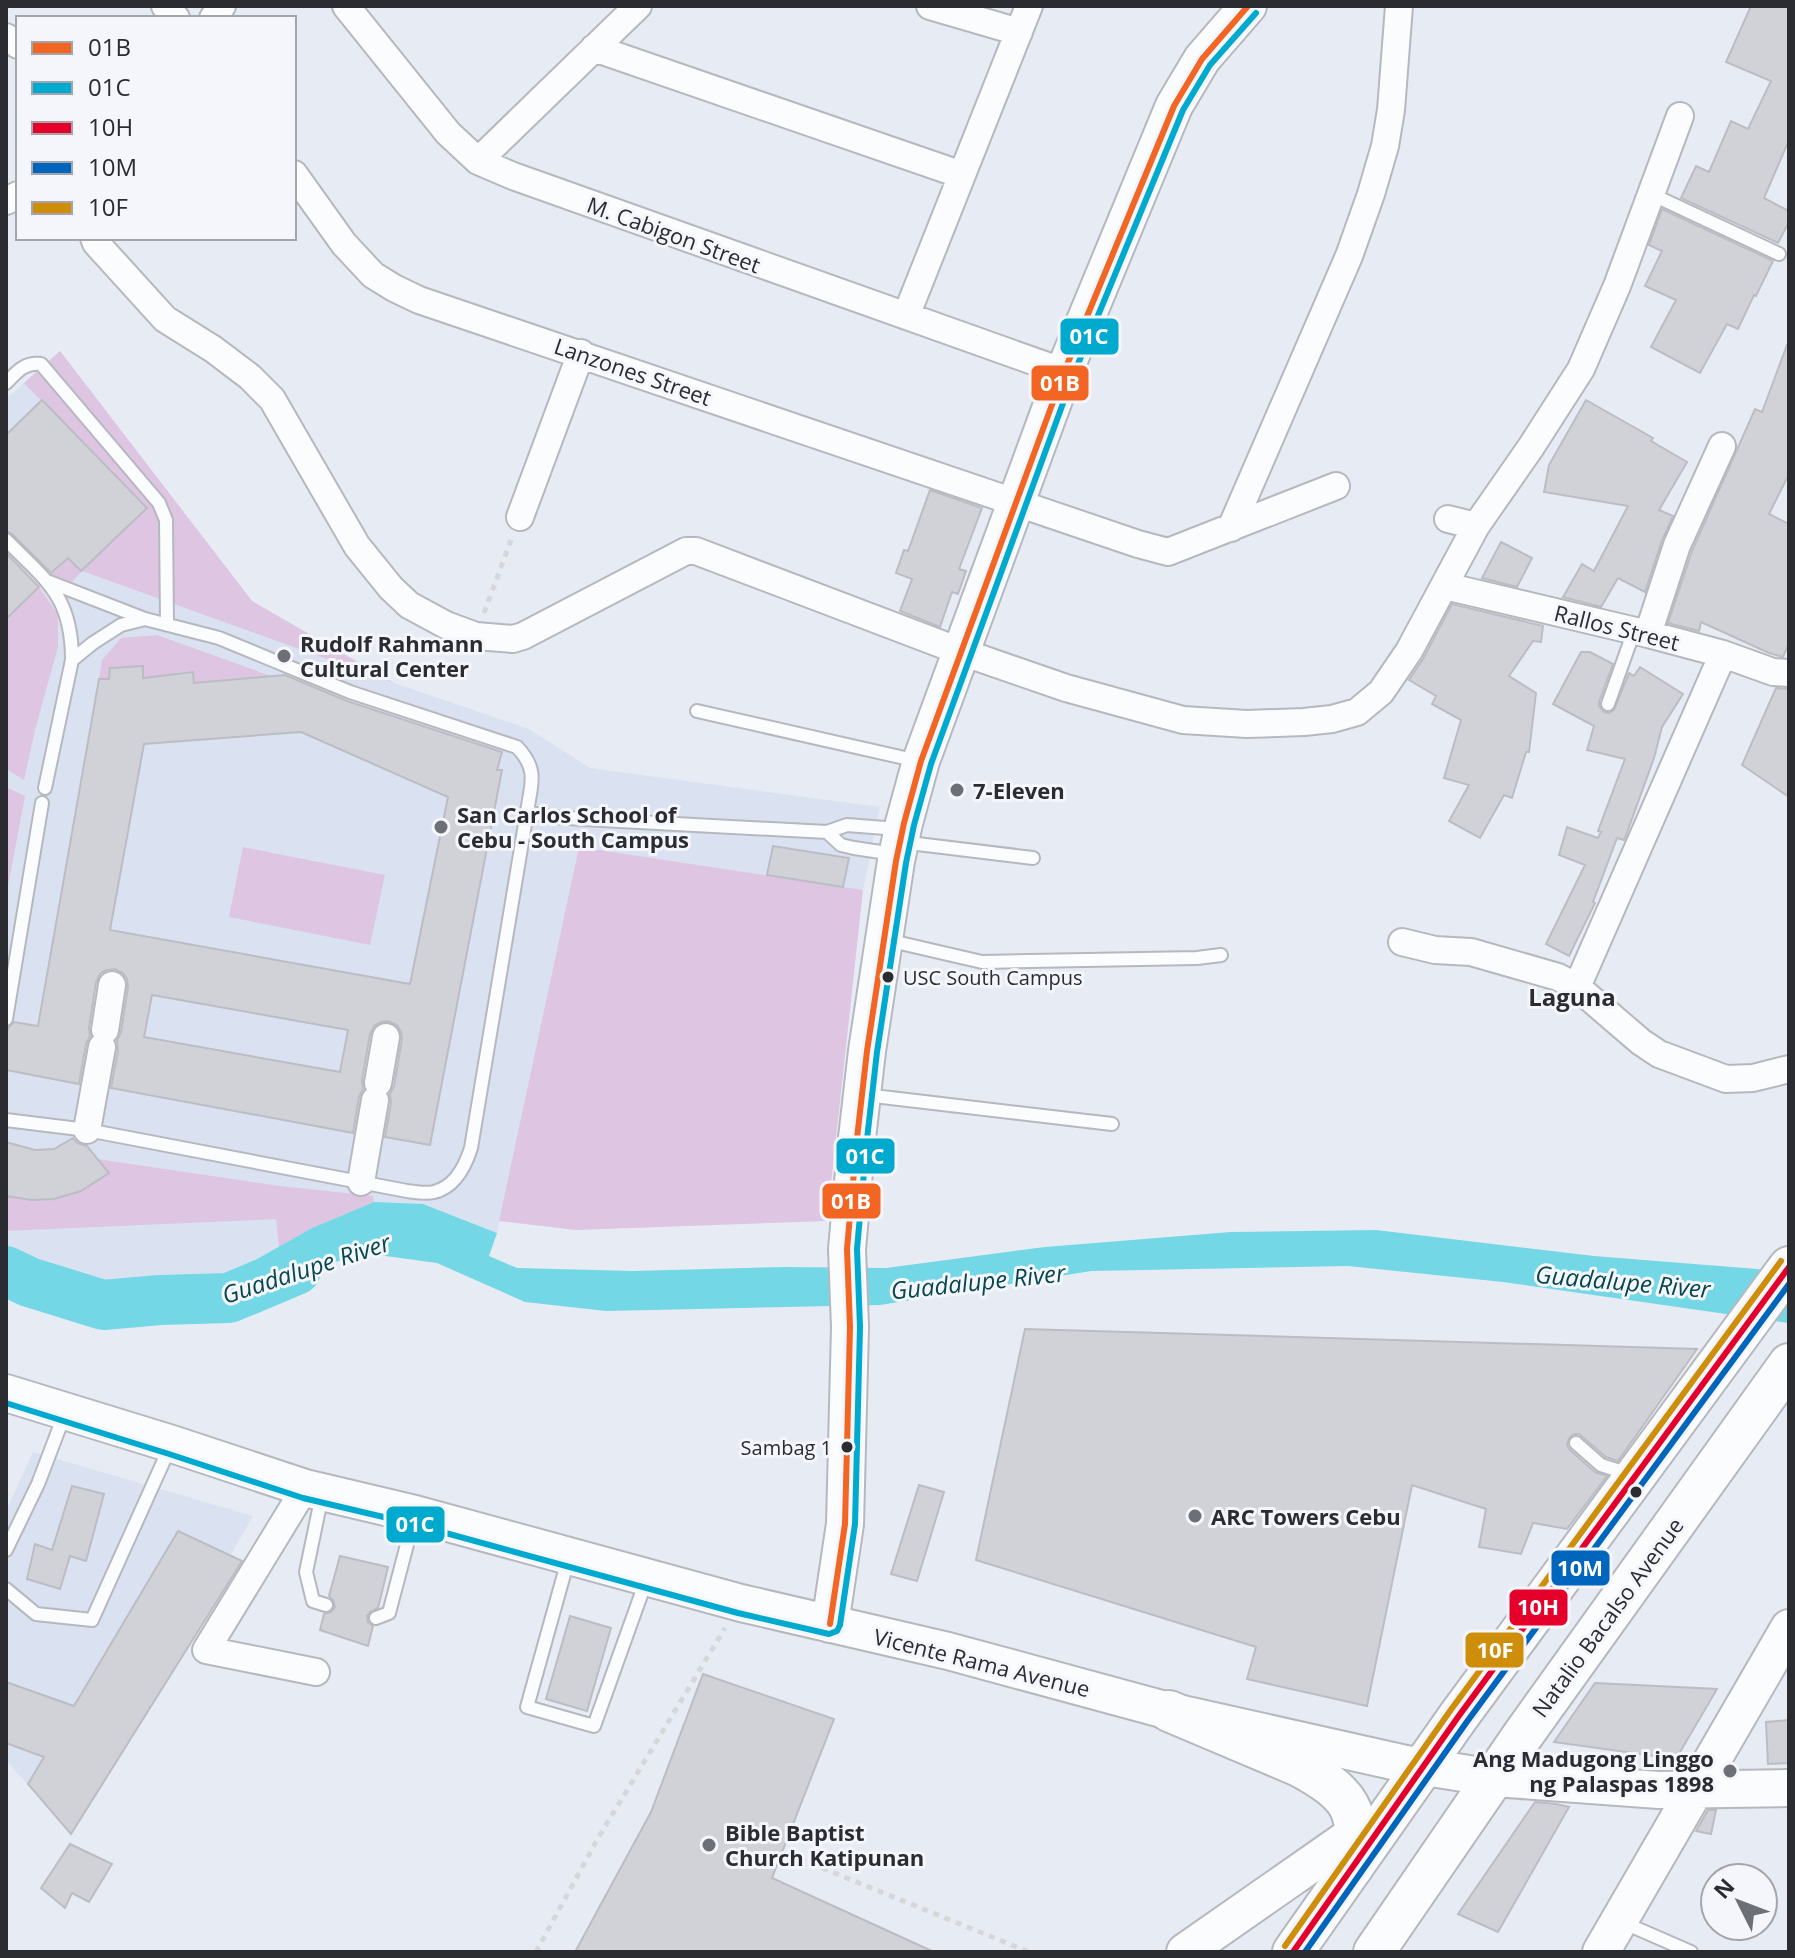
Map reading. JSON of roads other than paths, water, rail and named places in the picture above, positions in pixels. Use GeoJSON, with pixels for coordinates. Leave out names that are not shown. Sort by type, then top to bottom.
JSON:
{"type":"FeatureCollection","features":[{"type":"Feature","properties":{"kind":"main road"},"geometry":{"type":"LineString","coordinates":[[1293,1952],[1355,1850],[1424,1767],[1787,1269]]}},
{"type":"Feature","properties":{"kind":"main road"},"geometry":{"type":"LineString","coordinates":[[1740,1333],[1785,1369]]}},
{"type":"Feature","properties":{"kind":"main road","name":"Natalio Bacalso Avenue"},"geometry":{"type":"LineString","coordinates":[[1374,1952],[1785,1369]]}},
{"type":"Feature","properties":{"kind":"main road"},"geometry":{"type":"LineString","coordinates":[[1625,1491],[1665,1536]]}},
{"type":"Feature","properties":{"kind":"main road"},"geometry":{"type":"LineString","coordinates":[[1169,1711],[1317,1775],[1347,1801],[1354,1816],[1355,1850]]}},
{"type":"Feature","properties":{"kind":"street","name":"M. Cabigon Street"},"geometry":{"type":"LineString","coordinates":[[346,6],[448,133],[478,161],[1064,372]]}},
{"type":"Feature","properties":{"kind":"street"},"geometry":{"type":"LineString","coordinates":[[478,161],[638,6]]}},
{"type":"Feature","properties":{"kind":"street"},"geometry":{"type":"LineString","coordinates":[[930,6],[1019,32]]}},
{"type":"Feature","properties":{"kind":"street"},"geometry":{"type":"LineString","coordinates":[[906,316],[1029,6]]}},
{"type":"Feature","properties":{"kind":"street"},"geometry":{"type":"LineString","coordinates":[[830,1624],[845,1524],[850,1327],[847,1249],[861,1095],[900,842],[921,761],[1064,372],[1174,106],[1202,59],[1248,6]]}},
{"type":"Feature","properties":{"kind":"street"},"geometry":{"type":"LineString","coordinates":[[1231,528],[1349,256],[1371,194],[1389,122],[1399,6]]}},
{"type":"Feature","properties":{"kind":"street"},"geometry":{"type":"LineString","coordinates":[[594,48],[962,175]]}},
{"type":"Feature","properties":{"kind":"street"},"geometry":{"type":"LineString","coordinates":[[95,240],[165,319],[213,349],[250,377],[272,399],[357,546],[409,605],[446,625],[476,636],[513,639],[686,551],[696,551],[962,652],[1066,688],[1183,720],[1247,724],[1332,719],[1357,712],[1381,692],[1409,651],[1476,526],[1581,369],[1617,286],[1680,116]]}},
{"type":"Feature","properties":{"kind":"street","name":"Lanzones Street"},"geometry":{"type":"LineString","coordinates":[[296,177],[344,244],[373,275],[419,300],[1168,552],[1336,486]]}},
{"type":"Feature","properties":{"kind":"street"},"geometry":{"type":"LineString","coordinates":[[520,517],[581,353]]}},
{"type":"Feature","properties":{"kind":"street"},"geometry":{"type":"LineString","coordinates":[[1641,633],[1722,446]]}},
{"type":"Feature","properties":{"kind":"street"},"geometry":{"type":"LineString","coordinates":[[1448,519],[1476,526]]}},
{"type":"Feature","properties":{"kind":"street","name":"Rallos Street"},"geometry":{"type":"LineString","coordinates":[[1445,586],[1723,654],[1773,672],[1789,673]]}},
{"type":"Feature","properties":{"kind":"street"},"geometry":{"type":"LineString","coordinates":[[1577,987],[1723,654]]}},
{"type":"Feature","properties":{"kind":"street"},"geometry":{"type":"LineString","coordinates":[[1402,942],[1435,950],[1471,952],[1558,977],[1577,987],[1659,1054],[1726,1079],[1753,1078],[1789,1069]]}},
{"type":"Feature","properties":{"kind":"street"},"geometry":{"type":"LineString","coordinates":[[87,1130],[112,985]]}},
{"type":"Feature","properties":{"kind":"street"},"geometry":{"type":"LineString","coordinates":[[361,1182],[386,1037]]}},
{"type":"Feature","properties":{"kind":"street","name":"Vicente Rama Avenue"},"geometry":{"type":"LineString","coordinates":[[6,1393],[314,1490],[415,1514],[741,1603],[948,1651],[1169,1711],[1424,1767],[1494,1778],[1696,1791],[1789,1788]]}},
{"type":"Feature","properties":{"kind":"street"},"geometry":{"type":"LineString","coordinates":[[314,1490],[206,1650],[316,1672]]}},
{"type":"Feature","properties":{"kind":"street"},"geometry":{"type":"LineString","coordinates":[[1601,1952],[1789,1628]]}},
{"type":"Feature","properties":{"kind":"street"},"geometry":{"type":"LineString","coordinates":[[1185,1952],[1355,1850]]}},
{"type":"Feature","properties":{"kind":"lane"},"geometry":{"type":"LineString","coordinates":[[1651,194],[1779,254]]}},
{"type":"Feature","properties":{"kind":"lane"},"geometry":{"type":"LineString","coordinates":[[6,383],[31,363],[41,364],[159,503],[166,520],[167,624]]}},
{"type":"Feature","properties":{"kind":"lane"},"geometry":{"type":"LineString","coordinates":[[6,540],[46,581],[62,603],[72,641],[72,660],[45,788]]}},
{"type":"Feature","properties":{"kind":"lane"},"geometry":{"type":"LineString","coordinates":[[6,1120],[87,1130],[407,1191],[432,1193],[454,1180],[466,1164],[471,1148],[532,771],[528,758],[517,747],[350,692],[219,638],[145,619],[46,581]]}},
{"type":"Feature","properties":{"kind":"lane"},"geometry":{"type":"LineString","coordinates":[[72,660],[121,625],[145,619]]}},
{"type":"Feature","properties":{"kind":"lane"},"geometry":{"type":"LineString","coordinates":[[1608,704],[1641,633]]}},
{"type":"Feature","properties":{"kind":"lane"},"geometry":{"type":"LineString","coordinates":[[697,711],[921,761]]}},
{"type":"Feature","properties":{"kind":"lane"},"geometry":{"type":"LineString","coordinates":[[6,1019],[42,803]]}},
{"type":"Feature","properties":{"kind":"lane"},"geometry":{"type":"LineString","coordinates":[[527,812],[551,817],[827,832],[847,825],[900,842],[1033,858]]}},
{"type":"Feature","properties":{"kind":"lane"},"geometry":{"type":"LineString","coordinates":[[827,832],[841,845],[854,848],[900,842]]}},
{"type":"Feature","properties":{"kind":"lane"},"geometry":{"type":"LineString","coordinates":[[884,939],[982,962],[1221,955]]}},
{"type":"Feature","properties":{"kind":"lane"},"geometry":{"type":"LineString","coordinates":[[861,1095],[1112,1124]]}},
{"type":"Feature","properties":{"kind":"lane"},"geometry":{"type":"LineString","coordinates":[[6,1550],[38,1484],[66,1412]]}},
{"type":"Feature","properties":{"kind":"lane"},"geometry":{"type":"LineString","coordinates":[[1576,1443],[1625,1491]]}},
{"type":"Feature","properties":{"kind":"lane"},"geometry":{"type":"LineString","coordinates":[[6,1589],[36,1614],[92,1620],[172,1444]]}},
{"type":"Feature","properties":{"kind":"lane"},"geometry":{"type":"LineString","coordinates":[[314,1490],[306,1572],[313,1601],[326,1605]]}},
{"type":"Feature","properties":{"kind":"lane"},"geometry":{"type":"LineString","coordinates":[[376,1618],[389,1613],[415,1514]]}},
{"type":"Feature","properties":{"kind":"lane"},"geometry":{"type":"LineString","coordinates":[[569,1557],[527,1707],[594,1726],[648,1577]]}},
{"type":"Feature","properties":{"kind":"lane"},"geometry":{"type":"LineString","coordinates":[[1620,1921],[1691,1952]]}},
{"type":"Feature","properties":{"kind":"water"},"geometry":{"type":"Polygon","coordinates":[[[374,1202],[423,1204],[497,1233],[489,1256],[517,1268],[633,1271],[886,1268],[1045,1247],[1231,1232],[1376,1230],[1594,1256],[1789,1274],[1789,1323],[1503,1282],[1348,1266],[1091,1271],[880,1305],[606,1311],[525,1302],[437,1263],[364,1253],[238,1296],[103,1306],[6,1283],[6,1247],[43,1272],[136,1287],[227,1276],[312,1228],[374,1202]]]}},
{"type":"Feature","properties":{"kind":"waterway","name":"Guadalupe River"},"geometry":{"type":"LineString","coordinates":[[6,1271],[29,1282],[103,1305],[229,1298],[296,1270]]}},
{"type":"Feature","properties":{"kind":"place","name":"Rudolf Rahmann Cultural Center"},"geometry":{"type":"Point","coordinates":[284,656]}},
{"type":"Feature","properties":{"kind":"place","name":"7-Eleven"},"geometry":{"type":"Point","coordinates":[957,790]}},
{"type":"Feature","properties":{"kind":"place","name":"San Carlos School of Cebu - South Campus"},"geometry":{"type":"Point","coordinates":[441,827]}},
{"type":"Feature","properties":{"kind":"place","name":"USC South Campus"},"geometry":{"type":"Point","coordinates":[888,977]}},
{"type":"Feature","properties":{"kind":"place","name":"Sambag 1"},"geometry":{"type":"Point","coordinates":[847,1447]}},
{"type":"Feature","properties":{"kind":"place","name":"ARC Towers Cebu"},"geometry":{"type":"Point","coordinates":[1195,1516]}},
{"type":"Feature","properties":{"kind":"place","name":"Ang Madugong Linggo ng Palaspas 1898"},"geometry":{"type":"Point","coordinates":[1730,1771]}},
{"type":"Feature","properties":{"kind":"place","name":"Bible Baptist Church Katipunan"},"geometry":{"type":"Point","coordinates":[709,1845]}},
{"type":"Feature","properties":{"kind":"district","name":"Laguna"},"geometry":{"type":"Point","coordinates":[1572,996]}}]}
